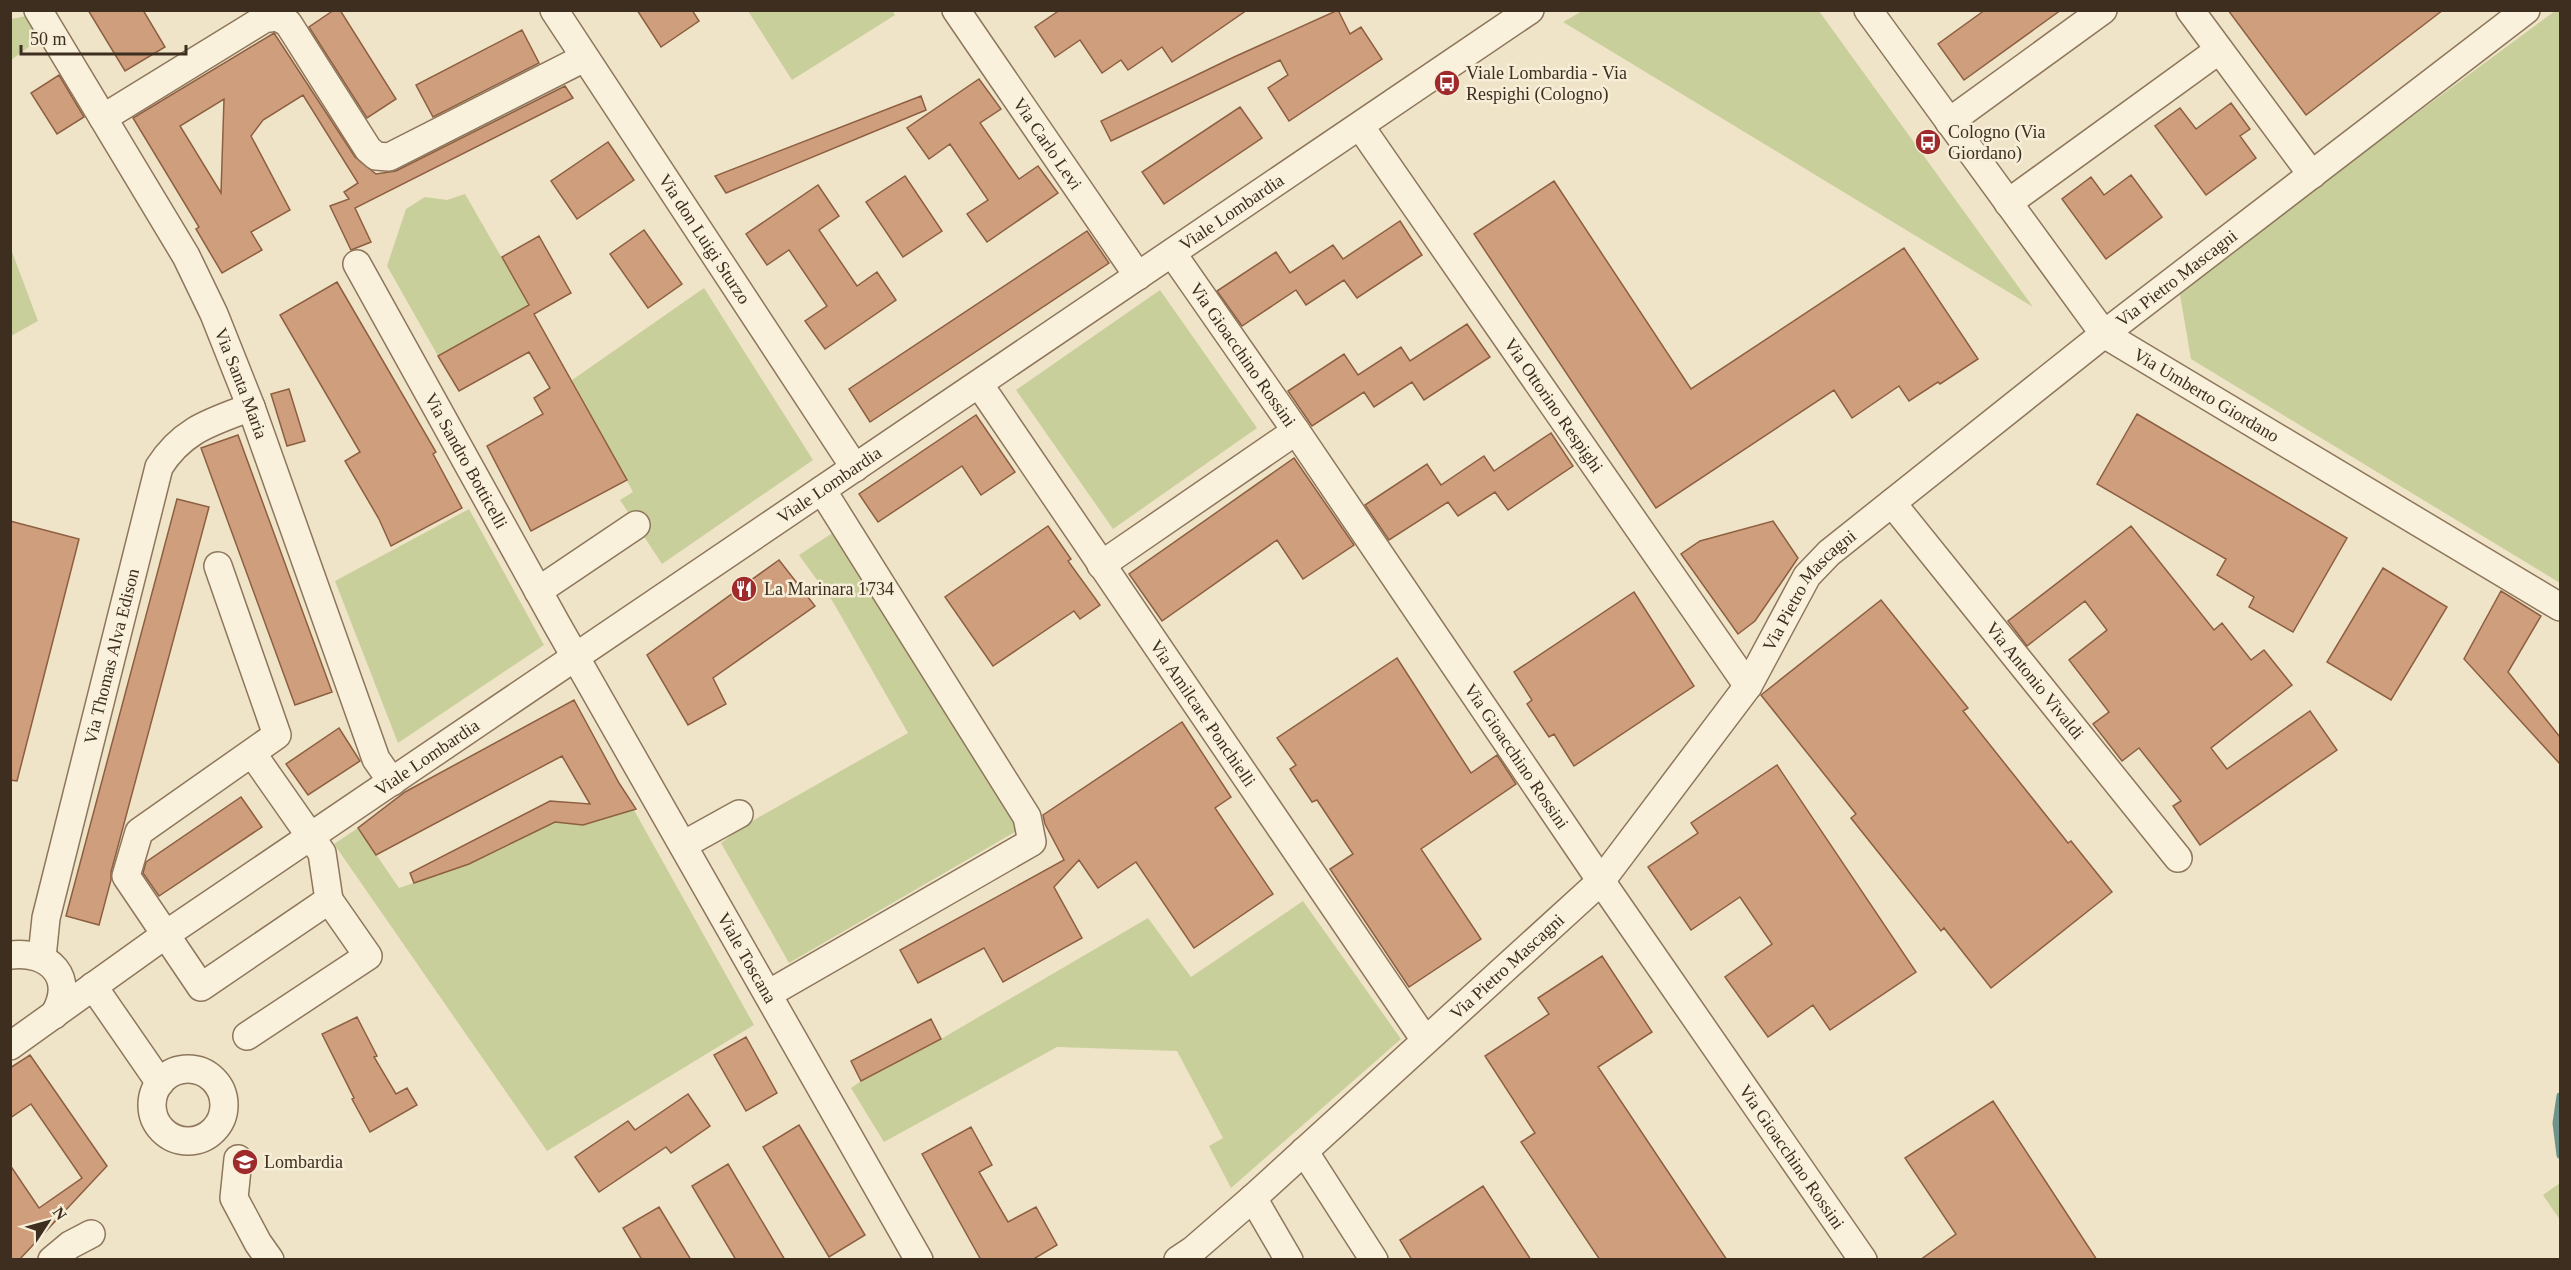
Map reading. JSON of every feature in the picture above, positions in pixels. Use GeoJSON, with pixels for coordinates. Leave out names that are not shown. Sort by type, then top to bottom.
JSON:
{"type":"FeatureCollection","features":[{"type":"Feature","properties":{"kind":"street","name":"Via Santa Maria"},"geometry":{"type":"LineString","coordinates":[[38,10],[186,256],[214,314],[252,406],[376,759],[392,782]]}},
{"type":"Feature","properties":{"kind":"street","name":"Via don Luigi Sturzo"},"geometry":{"type":"LineString","coordinates":[[554,10],[855,468]]}},
{"type":"Feature","properties":{"kind":"street","name":"Via Carlo Levi"},"geometry":{"type":"LineString","coordinates":[[956,10],[1138,276]]}},
{"type":"Feature","properties":{"kind":"street","name":"Viale Lombardia"},"geometry":{"type":"LineString","coordinates":[[10,1046],[165,935],[1530,10]]}},
{"type":"Feature","properties":{"kind":"street","name":"Via Umberto Giordano"},"geometry":{"type":"LineString","coordinates":[[1868,10],[2104,334],[2560,607]]}},
{"type":"Feature","properties":{"kind":"street"},"geometry":{"type":"LineString","coordinates":[[1949,122],[2103,10]]}},
{"type":"Feature","properties":{"kind":"street"},"geometry":{"type":"LineString","coordinates":[[2190,10],[2312,175]]}},
{"type":"Feature","properties":{"kind":"street","name":"Via Pietro Mascagni"},"geometry":{"type":"LineString","coordinates":[[1178,1260],[1193,1250],[1252,1198],[1601,881],[1748,686],[1807,576],[1829,553],[2104,334],[2312,175],[2497,19],[2526,10]]}},
{"type":"Feature","properties":{"kind":"street"},"geometry":{"type":"LineString","coordinates":[[103,118],[264,19],[277,17],[288,23],[368,149],[376,156],[389,157],[584,58]]}},
{"type":"Feature","properties":{"kind":"street"},"geometry":{"type":"LineString","coordinates":[[2008,203],[2219,50]]}},
{"type":"Feature","properties":{"kind":"street","name":"Via Ottorino Respighi"},"geometry":{"type":"LineString","coordinates":[[1360,126],[1748,686]]}},
{"type":"Feature","properties":{"kind":"street","name":"Via Gioacchino Rossini"},"geometry":{"type":"LineString","coordinates":[[1172,253],[1863,1260]]}},
{"type":"Feature","properties":{"kind":"street","name":"Via Sandro Botticelli"},"geometry":{"type":"LineString","coordinates":[[357,264],[576,657]]}},
{"type":"Feature","properties":{"kind":"street","name":"Via Amilcare Ponchielli"},"geometry":{"type":"LineString","coordinates":[[979,384],[1425,1040]]}},
{"type":"Feature","properties":{"kind":"street","name":"Via Thomas Alva Edison"},"geometry":{"type":"LineString","coordinates":[[48,963],[46,918],[159,467],[171,449],[188,435],[252,406]]}},
{"type":"Feature","properties":{"kind":"street"},"geometry":{"type":"LineString","coordinates":[[1101,565],[1296,432]]}},
{"type":"Feature","properties":{"kind":"street"},"geometry":{"type":"LineString","coordinates":[[768,994],[1032,842],[1028,817],[822,490]]}},
{"type":"Feature","properties":{"kind":"street","name":"Via Antonio Vivaldi"},"geometry":{"type":"LineString","coordinates":[[1892,503],[2178,858]]}},
{"type":"Feature","properties":{"kind":"street"},"geometry":{"type":"LineString","coordinates":[[538,591],[636,525]]}},
{"type":"Feature","properties":{"kind":"street"},"geometry":{"type":"LineString","coordinates":[[218,566],[277,735],[139,832],[126,876],[201,987],[329,900]]}},
{"type":"Feature","properties":{"kind":"street","name":"Viale Toscana"},"geometry":{"type":"LineString","coordinates":[[576,657],[919,1260]]}},
{"type":"Feature","properties":{"kind":"street"},"geometry":{"type":"LineString","coordinates":[[247,1036],[368,956],[329,900],[322,853],[252,753]]}},
{"type":"Feature","properties":{"kind":"street"},"geometry":{"type":"LineString","coordinates":[[683,845],[739,814]]}},
{"type":"Feature","properties":{"kind":"street","name":"Viale Lombardia"},"geometry":{"type":"LineString","coordinates":[[10,955],[27,953],[74,974],[88,975],[129,960]]}},
{"type":"Feature","properties":{"kind":"street"},"geometry":{"type":"LineString","coordinates":[[48,963],[61,979],[64,992],[62,1002],[54,1015]]}},
{"type":"Feature","properties":{"kind":"street"},"geometry":{"type":"LineString","coordinates":[[93,986],[160,1083]]}},
{"type":"Feature","properties":{"kind":"street"},"geometry":{"type":"LineString","coordinates":[[1304,1151],[1374,1260]]}},
{"type":"Feature","properties":{"kind":"street"},"geometry":{"type":"LineString","coordinates":[[238,1159],[234,1198],[258,1243],[270,1260]]}},
{"type":"Feature","properties":{"kind":"street"},"geometry":{"type":"LineString","coordinates":[[1252,1198],[1289,1260]]}},
{"type":"Feature","properties":{"kind":"street"},"geometry":{"type":"LineString","coordinates":[[52,1260],[69,1245],[91,1234]]}},
{"type":"Feature","properties":{"kind":"green space"},"geometry":{"type":"Polygon","coordinates":[[[892,10],[895,15],[792,80],[748,11],[892,10]]]}},
{"type":"Feature","properties":{"kind":"green space"},"geometry":{"type":"Polygon","coordinates":[[[1584,10],[1819,11],[2033,307],[1563,22],[1584,10]]]}},
{"type":"Feature","properties":{"kind":"green space"},"geometry":{"type":"Polygon","coordinates":[[[2555,11],[2560,11],[2560,583],[2191,359],[2179,289],[2555,11]]]}},
{"type":"Feature","properties":{"kind":"green space"},"geometry":{"type":"Polygon","coordinates":[[[26,16],[40,39],[11,60],[11,19],[26,16]]]}},
{"type":"Feature","properties":{"kind":"green space"},"geometry":{"type":"Polygon","coordinates":[[[465,194],[529,305],[438,356],[387,266],[406,209],[425,197],[447,200],[465,194]]]}},
{"type":"Feature","properties":{"kind":"green space"},"geometry":{"type":"Polygon","coordinates":[[[11,249],[38,321],[10,336],[11,249]]]}},
{"type":"Feature","properties":{"kind":"green space"},"geometry":{"type":"Polygon","coordinates":[[[704,288],[813,460],[662,564],[620,500],[633,492],[572,380],[704,288]]]}},
{"type":"Feature","properties":{"kind":"green space"},"geometry":{"type":"Polygon","coordinates":[[[1160,290],[1257,428],[1113,529],[1016,390],[1160,290]]]}},
{"type":"Feature","properties":{"kind":"green space"},"geometry":{"type":"Polygon","coordinates":[[[469,509],[544,645],[398,743],[335,581],[469,509]]]}},
{"type":"Feature","properties":{"kind":"green space"},"geometry":{"type":"Polygon","coordinates":[[[834,532],[1015,806],[1015,832],[789,963],[721,843],[745,825],[908,733],[833,602],[799,555],[834,532]]]}},
{"type":"Feature","properties":{"kind":"green space"},"geometry":{"type":"Polygon","coordinates":[[[634,810],[754,1025],[547,1151],[334,844],[358,828],[399,888],[469,864],[555,822],[583,825],[634,810]]]}},
{"type":"Feature","properties":{"kind":"green space"},"geometry":{"type":"Polygon","coordinates":[[[1303,901],[1401,1039],[1231,1188],[1209,1146],[1223,1138],[1177,1051],[1057,1047],[884,1142],[851,1088],[941,1039],[1148,918],[1191,977],[1303,901]]]}},
{"type":"Feature","properties":{"kind":"green space"},"geometry":{"type":"Polygon","coordinates":[[[2560,1183],[2560,1220],[2543,1195],[2560,1183]]]}},
{"type":"Feature","properties":{"kind":"building"},"geometry":{"type":"Polygon","coordinates":[[[88,10],[143,10],[165,47],[125,71],[88,10]]]}},
{"type":"Feature","properties":{"kind":"building"},"geometry":{"type":"Polygon","coordinates":[[[334,10],[340,10],[396,99],[367,118],[309,27],[334,10]]]}},
{"type":"Feature","properties":{"kind":"building"},"geometry":{"type":"Polygon","coordinates":[[[637,10],[692,10],[699,21],[661,47],[637,10]]]}},
{"type":"Feature","properties":{"kind":"building"},"geometry":{"type":"Polygon","coordinates":[[[1060,10],[1247,10],[1172,62],[1162,47],[1128,70],[1121,60],[1102,73],[1080,40],[1055,57],[1035,27],[1060,10]]]}},
{"type":"Feature","properties":{"kind":"building"},"geometry":{"type":"Polygon","coordinates":[[[1338,10],[1350,34],[1361,27],[1382,59],[1289,121],[1268,88],[1288,75],[1280,60],[1111,141],[1101,121],[1338,10]]]}},
{"type":"Feature","properties":{"kind":"building"},"geometry":{"type":"Polygon","coordinates":[[[1985,10],[2061,10],[1964,80],[1938,44],[1985,10]]]}},
{"type":"Feature","properties":{"kind":"building"},"geometry":{"type":"Polygon","coordinates":[[[2228,10],[2443,10],[2306,115],[2228,10]]]}},
{"type":"Feature","properties":{"kind":"building"},"geometry":{"type":"Polygon","coordinates":[[[522,30],[539,63],[433,117],[416,85],[522,30]]]}},
{"type":"Feature","properties":{"kind":"building"},"geometry":{"type":"Polygon","coordinates":[[[274,33],[355,157],[376,174],[396,171],[565,86],[573,98],[355,208],[371,242],[351,250],[330,206],[349,199],[344,192],[358,183],[303,95],[263,120],[251,136],[290,210],[251,232],[262,250],[222,273],[196,229],[199,227],[133,118],[274,33]],[[224,99],[180,126],[221,193],[224,99]]]}},
{"type":"Feature","properties":{"kind":"building"},"geometry":{"type":"Polygon","coordinates":[[[59,75],[84,117],[57,134],[31,93],[59,75]]]}},
{"type":"Feature","properties":{"kind":"building"},"geometry":{"type":"Polygon","coordinates":[[[979,79],[1001,109],[980,123],[1019,179],[1038,166],[1058,193],[987,242],[967,214],[988,200],[950,144],[929,159],[907,128],[979,79]]]}},
{"type":"Feature","properties":{"kind":"building"},"geometry":{"type":"Polygon","coordinates":[[[921,96],[926,110],[726,193],[715,176],[921,96]]]}},
{"type":"Feature","properties":{"kind":"building"},"geometry":{"type":"Polygon","coordinates":[[[2231,103],[2250,129],[2240,136],[2256,158],[2206,195],[2155,126],[2180,108],[2196,129],[2231,103]]]}},
{"type":"Feature","properties":{"kind":"building"},"geometry":{"type":"Polygon","coordinates":[[[1240,107],[1262,138],[1164,204],[1142,172],[1240,107]]]}},
{"type":"Feature","properties":{"kind":"building"},"geometry":{"type":"Polygon","coordinates":[[[608,142],[634,180],[577,219],[551,181],[608,142]]]}},
{"type":"Feature","properties":{"kind":"building"},"geometry":{"type":"Polygon","coordinates":[[[2131,175],[2162,217],[2106,259],[2062,199],[2091,177],[2104,195],[2131,175]]]}},
{"type":"Feature","properties":{"kind":"building"},"geometry":{"type":"Polygon","coordinates":[[[905,176],[942,231],[903,257],[866,202],[905,176]]]}},
{"type":"Feature","properties":{"kind":"building"},"geometry":{"type":"Polygon","coordinates":[[[1554,181],[1691,389],[1904,248],[1978,359],[1909,401],[1899,386],[1852,418],[1834,390],[1656,508],[1474,234],[1554,181]]]}},
{"type":"Feature","properties":{"kind":"building"},"geometry":{"type":"Polygon","coordinates":[[[818,185],[839,216],[819,230],[857,286],[877,272],[896,300],[825,349],[805,321],[827,306],[789,250],[767,265],[746,234],[818,185]]]}},
{"type":"Feature","properties":{"kind":"building"},"geometry":{"type":"Polygon","coordinates":[[[1400,221],[1422,255],[1357,298],[1344,280],[1306,305],[1296,290],[1242,326],[1217,291],[1276,252],[1290,273],[1333,245],[1343,259],[1400,221]]]}},
{"type":"Feature","properties":{"kind":"building"},"geometry":{"type":"Polygon","coordinates":[[[644,230],[682,284],[648,308],[610,254],[644,230]]]}},
{"type":"Feature","properties":{"kind":"building"},"geometry":{"type":"Polygon","coordinates":[[[1087,231],[1109,263],[870,422],[849,389],[1087,231]]]}},
{"type":"Feature","properties":{"kind":"building"},"geometry":{"type":"Polygon","coordinates":[[[539,236],[571,293],[534,314],[627,480],[531,531],[487,446],[543,414],[534,398],[550,388],[529,352],[459,391],[438,356],[529,305],[502,257],[539,236]]]}},
{"type":"Feature","properties":{"kind":"building"},"geometry":{"type":"Polygon","coordinates":[[[337,282],[436,452],[433,454],[462,508],[391,546],[379,519],[345,461],[360,452],[280,315],[337,282]]]}},
{"type":"Feature","properties":{"kind":"building"},"geometry":{"type":"Polygon","coordinates":[[[1467,324],[1490,357],[1424,400],[1412,382],[1374,407],[1364,392],[1312,426],[1288,391],[1344,354],[1358,375],[1401,347],[1410,361],[1467,324]]]}},
{"type":"Feature","properties":{"kind":"building"},"geometry":{"type":"Polygon","coordinates":[[[289,389],[305,441],[287,446],[271,394],[289,389]]]}},
{"type":"Feature","properties":{"kind":"building"},"geometry":{"type":"Polygon","coordinates":[[[2137,414],[2347,538],[2293,632],[2249,607],[2254,597],[2217,575],[2226,559],[2097,484],[2137,414]]]}},
{"type":"Feature","properties":{"kind":"building"},"geometry":{"type":"Polygon","coordinates":[[[976,415],[1015,472],[981,495],[962,466],[878,522],[859,494],[976,415]]]}},
{"type":"Feature","properties":{"kind":"building"},"geometry":{"type":"Polygon","coordinates":[[[1551,433],[1573,466],[1508,510],[1495,492],[1458,516],[1448,502],[1389,540],[1365,505],[1427,464],[1441,485],[1484,456],[1494,471],[1551,433]]]}},
{"type":"Feature","properties":{"kind":"building"},"geometry":{"type":"Polygon","coordinates":[[[238,435],[332,692],[295,705],[201,448],[238,435]]]}},
{"type":"Feature","properties":{"kind":"building"},"geometry":{"type":"Polygon","coordinates":[[[1294,458],[1354,545],[1303,579],[1277,540],[1162,621],[1129,574],[1294,458]]]}},
{"type":"Feature","properties":{"kind":"building"},"geometry":{"type":"Polygon","coordinates":[[[177,499],[209,507],[111,872],[99,925],[66,916],[177,499]]]}},
{"type":"Feature","properties":{"kind":"building"},"geometry":{"type":"Polygon","coordinates":[[[10,521],[79,539],[17,781],[10,780],[10,521]]]}},
{"type":"Feature","properties":{"kind":"building"},"geometry":{"type":"Polygon","coordinates":[[[1773,521],[1798,558],[1755,621],[1738,634],[1681,554],[1700,541],[1773,521]]]}},
{"type":"Feature","properties":{"kind":"building"},"geometry":{"type":"Polygon","coordinates":[[[1048,526],[1071,559],[1068,561],[1100,605],[1080,619],[1074,611],[993,666],[945,597],[1048,526]]]}},
{"type":"Feature","properties":{"kind":"building"},"geometry":{"type":"Polygon","coordinates":[[[2131,526],[2214,630],[2222,623],[2251,660],[2264,650],[2292,685],[2211,748],[2227,769],[2310,711],[2337,750],[2200,845],[2173,806],[2181,801],[2139,748],[2122,761],[2093,724],[2109,712],[2069,660],[2107,630],[2085,601],[2027,646],[2008,621],[2131,526]]]}},
{"type":"Feature","properties":{"kind":"building"},"geometry":{"type":"Polygon","coordinates":[[[779,560],[815,606],[713,678],[726,704],[688,725],[647,655],[779,560]]]}},
{"type":"Feature","properties":{"kind":"building"},"geometry":{"type":"Polygon","coordinates":[[[2383,568],[2447,607],[2391,700],[2327,662],[2383,568]]]}},
{"type":"Feature","properties":{"kind":"building"},"geometry":{"type":"Polygon","coordinates":[[[2501,591],[2541,616],[2508,672],[2560,737],[2560,764],[2464,659],[2501,591]]]}},
{"type":"Feature","properties":{"kind":"building"},"geometry":{"type":"Polygon","coordinates":[[[1634,592],[1694,686],[1574,766],[1554,734],[1549,737],[1527,704],[1532,700],[1514,672],[1634,592]]]}},
{"type":"Feature","properties":{"kind":"building"},"geometry":{"type":"Polygon","coordinates":[[[1881,600],[1968,708],[1963,711],[2068,843],[2071,841],[2112,892],[1991,988],[1944,928],[1941,931],[1851,818],[1856,814],[1761,695],[1881,600]]]}},
{"type":"Feature","properties":{"kind":"building"},"geometry":{"type":"Polygon","coordinates":[[[1397,658],[1471,773],[1497,755],[1516,784],[1421,849],[1481,939],[1409,987],[1330,869],[1353,854],[1317,800],[1312,802],[1290,769],[1296,765],[1277,738],[1397,658]]]}},
{"type":"Feature","properties":{"kind":"building"},"geometry":{"type":"Polygon","coordinates":[[[574,700],[619,783],[636,809],[583,825],[555,822],[469,864],[414,883],[410,873],[550,801],[590,804],[562,756],[376,855],[358,828],[405,792],[574,700]]]}},
{"type":"Feature","properties":{"kind":"building"},"geometry":{"type":"Polygon","coordinates":[[[1182,722],[1231,797],[1215,808],[1273,894],[1194,948],[1136,862],[1098,888],[1079,860],[1054,887],[1082,938],[1003,982],[984,948],[918,983],[900,950],[1064,860],[1045,824],[1043,815],[1182,722]]]}},
{"type":"Feature","properties":{"kind":"building"},"geometry":{"type":"Polygon","coordinates":[[[339,728],[360,761],[308,795],[286,764],[339,728]]]}},
{"type":"Feature","properties":{"kind":"building"},"geometry":{"type":"Polygon","coordinates":[[[1777,765],[1916,972],[1830,1030],[1813,1005],[1768,1037],[1725,977],[1772,944],[1740,897],[1691,930],[1648,867],[1698,833],[1691,823],[1777,765]]]}},
{"type":"Feature","properties":{"kind":"building"},"geometry":{"type":"Polygon","coordinates":[[[241,797],[262,827],[159,896],[143,873],[146,862],[241,797]]]}},
{"type":"Feature","properties":{"kind":"building"},"geometry":{"type":"Polygon","coordinates":[[[1602,956],[1652,1032],[1598,1067],[1727,1260],[1600,1260],[1521,1142],[1535,1133],[1485,1056],[1549,1014],[1538,998],[1602,956]]]}},
{"type":"Feature","properties":{"kind":"building"},"geometry":{"type":"Polygon","coordinates":[[[357,1017],[377,1056],[374,1057],[396,1094],[407,1088],[417,1105],[370,1132],[322,1034],[357,1017]]]}},
{"type":"Feature","properties":{"kind":"building"},"geometry":{"type":"Polygon","coordinates":[[[931,1019],[941,1039],[861,1081],[851,1061],[931,1019]]]}},
{"type":"Feature","properties":{"kind":"building"},"geometry":{"type":"Polygon","coordinates":[[[746,1037],[777,1093],[746,1111],[714,1055],[746,1037]]]}},
{"type":"Feature","properties":{"kind":"building"},"geometry":{"type":"Polygon","coordinates":[[[30,1055],[107,1166],[19,1260],[10,1260],[10,1165],[39,1208],[82,1178],[31,1104],[10,1118],[10,1068],[30,1055]]]}},
{"type":"Feature","properties":{"kind":"building"},"geometry":{"type":"Polygon","coordinates":[[[688,1094],[710,1126],[671,1153],[666,1147],[599,1192],[575,1157],[628,1121],[635,1130],[688,1094]]]}},
{"type":"Feature","properties":{"kind":"building"},"geometry":{"type":"Polygon","coordinates":[[[1993,1101],[2097,1260],[1920,1260],[1956,1234],[1905,1158],[1993,1101]]]}},
{"type":"Feature","properties":{"kind":"building"},"geometry":{"type":"Polygon","coordinates":[[[799,1125],[865,1235],[829,1257],[763,1147],[799,1125]]]}},
{"type":"Feature","properties":{"kind":"building"},"geometry":{"type":"Polygon","coordinates":[[[971,1127],[992,1165],[979,1172],[1008,1222],[1036,1207],[1057,1245],[1032,1260],[981,1260],[922,1154],[971,1127]]]}},
{"type":"Feature","properties":{"kind":"building"},"geometry":{"type":"Polygon","coordinates":[[[728,1164],[785,1260],[736,1260],[692,1186],[728,1164]]]}},
{"type":"Feature","properties":{"kind":"building"},"geometry":{"type":"Polygon","coordinates":[[[1483,1186],[1531,1260],[1412,1260],[1400,1240],[1483,1186]]]}},
{"type":"Feature","properties":{"kind":"building"},"geometry":{"type":"Polygon","coordinates":[[[659,1207],[691,1260],[642,1260],[623,1228],[659,1207]]]}},
{"type":"Feature","properties":{"kind":"waterway"},"geometry":{"type":"LineString","coordinates":[[2560,1096],[2556,1123],[2560,1155]]}},
{"type":"Feature","properties":{"kind":"place","name":"Viale Lombardia - Via Respighi (Cologno)"},"geometry":{"type":"Point","coordinates":[1447,83]}},
{"type":"Feature","properties":{"kind":"place","name":"Cologno (Via Giordano)"},"geometry":{"type":"Point","coordinates":[1928,142]}},
{"type":"Feature","properties":{"kind":"place","name":"La Marinara 1734"},"geometry":{"type":"Point","coordinates":[744,589]}},
{"type":"Feature","properties":{"kind":"place","name":"Lombardia"},"geometry":{"type":"Point","coordinates":[245,1162]}}]}
